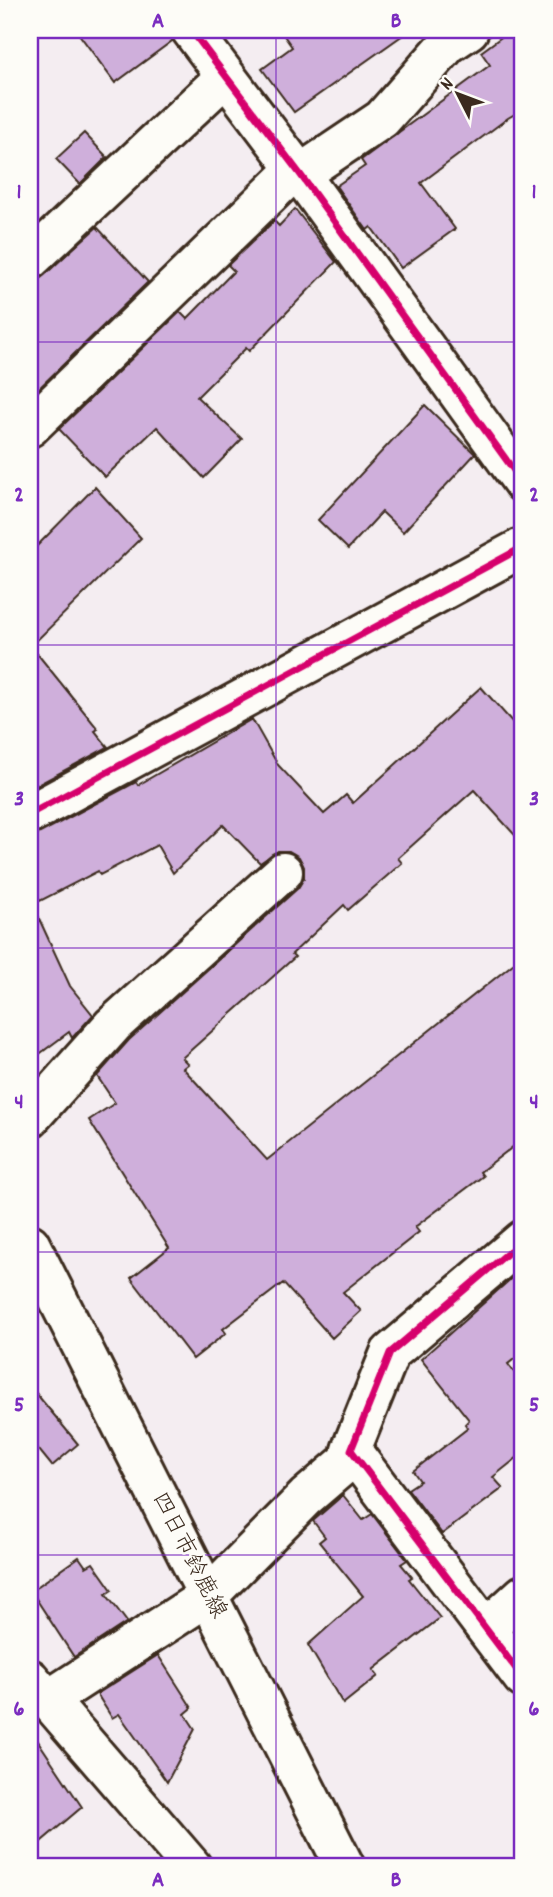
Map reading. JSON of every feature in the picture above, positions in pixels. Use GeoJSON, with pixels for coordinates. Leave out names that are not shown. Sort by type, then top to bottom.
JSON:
{"type":"FeatureCollection","features":[{"type":"Feature","properties":{"kind":"street"},"geometry":{"type":"LineString","coordinates":[[191,30],[298,171],[523,483]]}},
{"type":"Feature","properties":{"kind":"street"},"geometry":{"type":"LineString","coordinates":[[30,427],[298,171],[382,119],[448,44],[469,30]]}},
{"type":"Feature","properties":{"kind":"street"},"geometry":{"type":"LineString","coordinates":[[30,260],[225,77]]}},
{"type":"Feature","properties":{"kind":"street"},"geometry":{"type":"LineString","coordinates":[[30,814],[523,547]]}},
{"type":"Feature","properties":{"kind":"street"},"geometry":{"type":"LineString","coordinates":[[30,1118],[113,1025],[284,872]]}},
{"type":"Feature","properties":{"kind":"street"},"geometry":{"type":"LineString","coordinates":[[523,1240],[390,1353],[351,1450],[523,1678]]}},
{"type":"Feature","properties":{"kind":"street","name":"四日市鈴鹿線"},"geometry":{"type":"LineString","coordinates":[[30,1244],[345,1867]]}},
{"type":"Feature","properties":{"kind":"street"},"geometry":{"type":"LineString","coordinates":[[192,1867],[39,1689],[208,1596],[306,1497],[355,1455]]}},
{"type":"Feature","properties":{"kind":"street"},"geometry":{"type":"LineString","coordinates":[[487,1628],[523,1595]]}},
{"type":"Feature","properties":{"kind":"building"},"geometry":{"type":"Polygon","coordinates":[[[76,30],[170,30],[172,41],[115,83],[76,30]]]}},
{"type":"Feature","properties":{"kind":"building"},"geometry":{"type":"Polygon","coordinates":[[[280,30],[410,30],[294,112],[262,69],[292,47],[280,30]]]}},
{"type":"Feature","properties":{"kind":"building"},"geometry":{"type":"Polygon","coordinates":[[[511,30],[523,30],[523,113],[522,110],[508,118],[421,183],[455,229],[401,268],[371,227],[367,230],[336,186],[365,166],[361,160],[490,65],[481,52],[511,30]]]}},
{"type":"Feature","properties":{"kind":"building"},"geometry":{"type":"Polygon","coordinates":[[[84,133],[107,157],[80,184],[56,159],[84,133]]]}},
{"type":"Feature","properties":{"kind":"building"},"geometry":{"type":"Polygon","coordinates":[[[295,209],[336,262],[249,351],[246,348],[197,397],[242,439],[204,478],[157,427],[105,477],[59,429],[180,312],[187,319],[234,271],[228,265],[274,221],[279,226],[295,209]]]}},
{"type":"Feature","properties":{"kind":"building"},"geometry":{"type":"Polygon","coordinates":[[[97,227],[148,282],[30,397],[30,287],[97,227]]]}},
{"type":"Feature","properties":{"kind":"building"},"geometry":{"type":"Polygon","coordinates":[[[425,405],[475,454],[403,532],[382,512],[348,549],[318,520],[425,405]]]}},
{"type":"Feature","properties":{"kind":"building"},"geometry":{"type":"Polygon","coordinates":[[[95,487],[141,538],[31,646],[98,729],[95,731],[108,747],[30,789],[30,553],[95,487]]]}},
{"type":"Feature","properties":{"kind":"building"},"geometry":{"type":"Polygon","coordinates":[[[481,687],[523,734],[523,844],[474,790],[398,858],[402,863],[348,910],[344,905],[292,954],[295,957],[182,1058],[188,1064],[183,1068],[267,1160],[523,956],[523,1139],[480,1172],[483,1176],[415,1227],[419,1232],[343,1292],[361,1311],[332,1338],[283,1283],[223,1329],[226,1333],[193,1359],[131,1278],[169,1248],[89,1120],[115,1103],[97,1076],[129,1040],[298,888],[304,878],[304,867],[299,857],[289,851],[278,851],[260,863],[223,825],[173,873],[157,845],[100,875],[98,871],[40,901],[30,882],[30,836],[136,782],[138,785],[252,719],[278,765],[324,814],[346,795],[353,803],[481,687]]]}},
{"type":"Feature","properties":{"kind":"building"},"geometry":{"type":"Polygon","coordinates":[[[30,899],[70,986],[93,1015],[72,1038],[69,1032],[30,1061],[30,899]]]}},
{"type":"Feature","properties":{"kind":"building"},"geometry":{"type":"Polygon","coordinates":[[[523,1268],[523,1352],[508,1364],[523,1384],[523,1453],[493,1477],[503,1488],[442,1534],[408,1489],[420,1481],[413,1471],[468,1428],[465,1424],[469,1420],[421,1359],[523,1268]]]}},
{"type":"Feature","properties":{"kind":"building"},"geometry":{"type":"Polygon","coordinates":[[[30,1386],[78,1444],[52,1466],[30,1439],[30,1386]]]}},
{"type":"Feature","properties":{"kind":"building"},"geometry":{"type":"Polygon","coordinates":[[[343,1495],[363,1520],[372,1514],[407,1560],[401,1564],[412,1577],[409,1579],[440,1618],[373,1670],[378,1676],[343,1704],[308,1645],[363,1596],[319,1542],[325,1537],[313,1521],[343,1495]]]}},
{"type":"Feature","properties":{"kind":"building"},"geometry":{"type":"Polygon","coordinates":[[[79,1557],[86,1567],[93,1563],[112,1590],[106,1594],[127,1622],[74,1657],[31,1591],[79,1557]]]}},
{"type":"Feature","properties":{"kind":"building"},"geometry":{"type":"Polygon","coordinates":[[[158,1655],[192,1708],[185,1714],[195,1729],[167,1782],[119,1714],[112,1718],[97,1694],[158,1655]]]}},
{"type":"Feature","properties":{"kind":"building"},"geometry":{"type":"Polygon","coordinates":[[[30,1729],[82,1807],[30,1851],[30,1729]]]}},
{"type":"Feature","properties":{"kind":"cycle path"},"geometry":{"type":"LineString","coordinates":[[191,30],[300,174],[523,483]]}},
{"type":"Feature","properties":{"kind":"cycle path"},"geometry":{"type":"LineString","coordinates":[[30,814],[523,547]]}},
{"type":"Feature","properties":{"kind":"cycle path"},"geometry":{"type":"LineString","coordinates":[[523,1240],[390,1353],[351,1450],[523,1678]]}}]}
